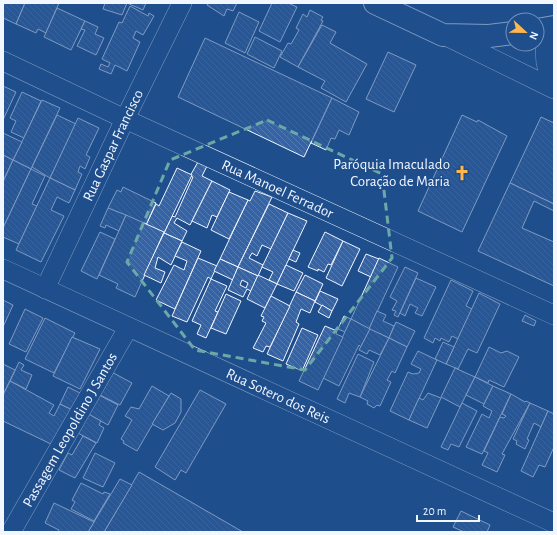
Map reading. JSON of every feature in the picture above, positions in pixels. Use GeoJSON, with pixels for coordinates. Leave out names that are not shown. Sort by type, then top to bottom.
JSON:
{"type":"FeatureCollection","features":[{"type":"Feature","properties":{"kind":"street","name":"Rua Gaspar Francisco"},"geometry":{"type":"LineString","coordinates":[[45,289],[124,119],[182,3]]}},
{"type":"Feature","properties":{"kind":"street"},"geometry":{"type":"LineString","coordinates":[[375,3],[554,89]]}},
{"type":"Feature","properties":{"kind":"street"},"geometry":{"type":"LineString","coordinates":[[547,28],[545,57],[548,70],[554,83]]}},
{"type":"Feature","properties":{"kind":"street"},"geometry":{"type":"LineString","coordinates":[[443,35],[489,36],[505,33]]}},
{"type":"Feature","properties":{"kind":"street","name":"Rua Manoel Ferrador"},"geometry":{"type":"LineString","coordinates":[[3,61],[124,119],[554,314]]}},
{"type":"Feature","properties":{"kind":"street","name":"Rua Sotero dos Reis"},"geometry":{"type":"LineString","coordinates":[[3,269],[547,525]]}},
{"type":"Feature","properties":{"kind":"street","name":"Passagem Leopoldino J Santos"},"geometry":{"type":"LineString","coordinates":[[11,532],[128,328]]}},
{"type":"Feature","properties":{"kind":"highlighted area"},"geometry":{"type":"Polygon","coordinates":[[[267,120],[382,174],[392,258],[305,370],[195,350],[127,262],[170,160],[267,120]]]}},
{"type":"Feature","properties":{"kind":"building"},"geometry":{"type":"Polygon","coordinates":[[[3,3],[25,3],[16,24],[3,18],[3,3]]]}},
{"type":"Feature","properties":{"kind":"building"},"geometry":{"type":"Polygon","coordinates":[[[25,3],[59,3],[46,33],[38,29],[36,33],[16,24],[25,3]]]}},
{"type":"Feature","properties":{"kind":"building"},"geometry":{"type":"Polygon","coordinates":[[[105,3],[127,3],[122,15],[103,9],[105,3]]]}},
{"type":"Feature","properties":{"kind":"building"},"geometry":{"type":"Polygon","coordinates":[[[127,3],[146,3],[143,10],[127,3]]]}},
{"type":"Feature","properties":{"kind":"building"},"geometry":{"type":"Polygon","coordinates":[[[208,3],[237,3],[233,11],[227,9],[224,16],[207,5],[208,3]]]}},
{"type":"Feature","properties":{"kind":"building"},"geometry":{"type":"Polygon","coordinates":[[[272,3],[288,3],[297,7],[280,42],[259,31],[272,3]]]}},
{"type":"Feature","properties":{"kind":"building"},"geometry":{"type":"Polygon","coordinates":[[[130,6],[148,16],[149,13],[154,16],[143,35],[136,31],[133,38],[140,42],[127,71],[115,65],[111,74],[99,69],[101,64],[108,67],[110,63],[102,59],[119,22],[122,23],[130,6]]]}},
{"type":"Feature","properties":{"kind":"building"},"geometry":{"type":"Polygon","coordinates":[[[57,8],[85,21],[71,50],[44,37],[57,8]]]}},
{"type":"Feature","properties":{"kind":"building"},"geometry":{"type":"Polygon","coordinates":[[[310,10],[323,17],[321,20],[323,21],[298,67],[280,57],[288,43],[291,44],[299,30],[296,28],[303,14],[307,17],[310,10]]]}},
{"type":"Feature","properties":{"kind":"building"},"geometry":{"type":"Polygon","coordinates":[[[239,12],[259,22],[245,53],[225,43],[239,12]]]}},
{"type":"Feature","properties":{"kind":"building"},"geometry":{"type":"Polygon","coordinates":[[[85,21],[98,27],[95,34],[104,38],[96,55],[77,46],[85,30],[81,29],[85,21]]]}},
{"type":"Feature","properties":{"kind":"building"},"geometry":{"type":"Polygon","coordinates":[[[322,25],[336,32],[330,43],[367,64],[346,102],[321,88],[325,81],[298,67],[322,25]]]}},
{"type":"Feature","properties":{"kind":"building"},"geometry":{"type":"Polygon","coordinates":[[[255,37],[282,51],[274,68],[247,54],[255,37]]]}},
{"type":"Feature","properties":{"kind":"building"},"geometry":{"type":"Polygon","coordinates":[[[205,38],[332,98],[304,157],[178,97],[205,38]]]}},
{"type":"Feature","properties":{"kind":"building"},"geometry":{"type":"Polygon","coordinates":[[[388,52],[416,65],[394,112],[366,99],[388,52]]]}},
{"type":"Feature","properties":{"kind":"building"},"geometry":{"type":"Polygon","coordinates":[[[3,86],[16,92],[3,120],[3,86]]]}},
{"type":"Feature","properties":{"kind":"building"},"geometry":{"type":"Polygon","coordinates":[[[22,92],[41,101],[24,138],[11,132],[16,121],[10,118],[22,92]]]}},
{"type":"Feature","properties":{"kind":"building"},"geometry":{"type":"Polygon","coordinates":[[[332,98],[359,112],[349,135],[339,130],[335,139],[331,138],[326,150],[311,143],[332,98]]]}},
{"type":"Feature","properties":{"kind":"building"},"geometry":{"type":"Polygon","coordinates":[[[42,100],[60,108],[31,169],[13,160],[42,100]]]}},
{"type":"Feature","properties":{"kind":"building"},"geometry":{"type":"Polygon","coordinates":[[[57,115],[76,124],[50,178],[32,167],[57,115]]]}},
{"type":"Feature","properties":{"kind":"building","name":"Paróquia Imaculado Coração de Maria"},"geometry":{"type":"Polygon","coordinates":[[[462,115],[477,122],[478,120],[507,136],[462,232],[418,211],[462,115]]]}},
{"type":"Feature","properties":{"kind":"building"},"geometry":{"type":"Polygon","coordinates":[[[541,117],[554,123],[554,204],[510,183],[541,117]]]}},
{"type":"Feature","properties":{"kind":"building"},"geometry":{"type":"Polygon","coordinates":[[[78,118],[99,128],[86,155],[90,157],[85,169],[80,166],[78,172],[82,174],[75,190],[50,178],[78,118]]]}},
{"type":"Feature","properties":{"kind":"building"},"geometry":{"type":"Polygon","coordinates":[[[3,133],[22,142],[13,160],[3,155],[3,133]]]}},
{"type":"Feature","properties":{"kind":"building"},"geometry":{"type":"Polygon","coordinates":[[[3,155],[13,160],[4,179],[3,179],[3,155]]]}},
{"type":"Feature","properties":{"kind":"building"},"geometry":{"type":"Polygon","coordinates":[[[13,160],[31,169],[3,228],[3,182],[13,160]]]}},
{"type":"Feature","properties":{"kind":"building"},"geometry":{"type":"Polygon","coordinates":[[[198,162],[207,166],[202,176],[212,181],[190,225],[177,218],[174,223],[187,231],[182,241],[164,233],[172,216],[175,217],[193,177],[190,176],[198,162]]]}},
{"type":"Feature","properties":{"kind":"building"},"geometry":{"type":"Polygon","coordinates":[[[177,168],[192,175],[164,233],[146,225],[156,204],[159,206],[177,168]]]}},
{"type":"Feature","properties":{"kind":"building"},"geometry":{"type":"Polygon","coordinates":[[[31,169],[45,176],[32,204],[37,206],[19,244],[3,237],[3,228],[31,169]]]}},
{"type":"Feature","properties":{"kind":"building"},"geometry":{"type":"Polygon","coordinates":[[[50,178],[75,190],[69,203],[57,197],[51,210],[64,216],[41,262],[16,250],[50,178]]]}},
{"type":"Feature","properties":{"kind":"building"},"geometry":{"type":"Polygon","coordinates":[[[212,181],[230,190],[217,217],[212,215],[207,228],[192,221],[212,181]]]}},
{"type":"Feature","properties":{"kind":"building"},"geometry":{"type":"Polygon","coordinates":[[[510,183],[554,204],[554,211],[534,201],[522,228],[554,242],[554,286],[478,251],[510,183]]]}},
{"type":"Feature","properties":{"kind":"building"},"geometry":{"type":"Polygon","coordinates":[[[123,187],[156,203],[146,225],[108,208],[117,190],[121,192],[123,187]]]}},
{"type":"Feature","properties":{"kind":"building"},"geometry":{"type":"Polygon","coordinates":[[[255,191],[272,197],[238,267],[220,259],[248,200],[250,201],[255,191]]]}},
{"type":"Feature","properties":{"kind":"building"},"geometry":{"type":"Polygon","coordinates":[[[229,192],[248,200],[229,239],[211,230],[229,192]]]}},
{"type":"Feature","properties":{"kind":"building"},"geometry":{"type":"Polygon","coordinates":[[[269,204],[288,213],[271,249],[262,245],[257,256],[252,253],[249,258],[263,265],[258,276],[238,267],[269,204]]]}},
{"type":"Feature","properties":{"kind":"building"},"geometry":{"type":"Polygon","coordinates":[[[108,208],[126,215],[119,231],[106,225],[105,228],[100,226],[108,208]]]}},
{"type":"Feature","properties":{"kind":"building"},"geometry":{"type":"Polygon","coordinates":[[[288,213],[307,221],[277,284],[269,280],[273,272],[262,267],[288,213]]]}},
{"type":"Feature","properties":{"kind":"building"},"geometry":{"type":"Polygon","coordinates":[[[126,215],[164,232],[135,297],[116,288],[118,284],[99,275],[126,215]]]}},
{"type":"Feature","properties":{"kind":"building"},"geometry":{"type":"Polygon","coordinates":[[[100,232],[115,239],[97,279],[81,271],[100,232]]]}},
{"type":"Feature","properties":{"kind":"building"},"geometry":{"type":"Polygon","coordinates":[[[325,232],[343,241],[331,265],[328,264],[324,272],[308,267],[325,232]]]}},
{"type":"Feature","properties":{"kind":"building"},"geometry":{"type":"Polygon","coordinates":[[[164,233],[182,241],[171,265],[158,257],[155,268],[165,272],[161,283],[144,275],[164,233]]]}},
{"type":"Feature","properties":{"kind":"building"},"geometry":{"type":"Polygon","coordinates":[[[343,241],[360,249],[342,286],[326,278],[343,241]]]}},
{"type":"Feature","properties":{"kind":"building"},"geometry":{"type":"Polygon","coordinates":[[[182,242],[201,251],[175,309],[156,300],[174,265],[184,270],[187,261],[175,256],[182,242]]]}},
{"type":"Feature","properties":{"kind":"building"},"geometry":{"type":"Polygon","coordinates":[[[293,250],[300,253],[296,262],[289,259],[293,250]]]}},
{"type":"Feature","properties":{"kind":"building"},"geometry":{"type":"Polygon","coordinates":[[[366,254],[379,259],[371,277],[358,271],[366,254]]]}},
{"type":"Feature","properties":{"kind":"building"},"geometry":{"type":"Polygon","coordinates":[[[198,258],[217,266],[211,279],[208,277],[187,322],[172,316],[198,258]]]}},
{"type":"Feature","properties":{"kind":"building"},"geometry":{"type":"Polygon","coordinates":[[[379,258],[398,267],[369,329],[351,319],[379,258]]]}},
{"type":"Feature","properties":{"kind":"building"},"geometry":{"type":"Polygon","coordinates":[[[220,259],[238,267],[233,280],[214,271],[220,259]]]}},
{"type":"Feature","properties":{"kind":"building"},"geometry":{"type":"Polygon","coordinates":[[[286,265],[303,273],[294,291],[277,284],[286,265]]]}},
{"type":"Feature","properties":{"kind":"building"},"geometry":{"type":"Polygon","coordinates":[[[238,267],[258,276],[251,291],[247,289],[243,297],[228,290],[238,267]],[[242,280],[240,285],[246,288],[248,283],[242,280]]]}},
{"type":"Feature","properties":{"kind":"building"},"geometry":{"type":"Polygon","coordinates":[[[405,267],[418,273],[398,317],[394,315],[396,311],[392,310],[397,301],[390,297],[405,267]]]}},
{"type":"Feature","properties":{"kind":"building"},"geometry":{"type":"Polygon","coordinates":[[[258,275],[277,284],[265,308],[247,299],[258,275]]]}},
{"type":"Feature","properties":{"kind":"building"},"geometry":{"type":"Polygon","coordinates":[[[305,275],[323,284],[315,301],[296,292],[305,275]]]}},
{"type":"Feature","properties":{"kind":"building"},"geometry":{"type":"Polygon","coordinates":[[[416,278],[436,287],[422,316],[415,313],[418,308],[410,304],[405,316],[400,313],[416,278]]]}},
{"type":"Feature","properties":{"kind":"building"},"geometry":{"type":"Polygon","coordinates":[[[211,279],[227,286],[215,311],[218,312],[206,338],[197,334],[201,325],[192,321],[211,279]]]}},
{"type":"Feature","properties":{"kind":"building"},"geometry":{"type":"Polygon","coordinates":[[[451,280],[473,291],[466,306],[472,309],[458,339],[452,336],[449,342],[441,338],[440,341],[435,338],[433,343],[424,338],[451,280]]]}},
{"type":"Feature","properties":{"kind":"building"},"geometry":{"type":"Polygon","coordinates":[[[320,291],[338,299],[332,311],[315,302],[320,291]]]}},
{"type":"Feature","properties":{"kind":"building"},"geometry":{"type":"Polygon","coordinates":[[[296,292],[315,301],[310,313],[301,309],[296,322],[299,324],[283,361],[267,354],[296,292]]]}},
{"type":"Feature","properties":{"kind":"building"},"geometry":{"type":"Polygon","coordinates":[[[479,293],[500,304],[477,353],[468,349],[458,369],[446,364],[479,293]]]}},
{"type":"Feature","properties":{"kind":"building"},"geometry":{"type":"Polygon","coordinates":[[[226,294],[241,301],[226,334],[211,328],[226,294]]]}},
{"type":"Feature","properties":{"kind":"building"},"geometry":{"type":"Polygon","coordinates":[[[271,296],[290,306],[270,347],[266,346],[263,352],[253,348],[266,323],[262,321],[264,317],[261,316],[271,296]]]}},
{"type":"Feature","properties":{"kind":"building"},"geometry":{"type":"Polygon","coordinates":[[[3,300],[13,305],[3,327],[3,300]]]}},
{"type":"Feature","properties":{"kind":"building"},"geometry":{"type":"Polygon","coordinates":[[[322,305],[332,311],[329,318],[318,312],[322,305]]]}},
{"type":"Feature","properties":{"kind":"building"},"geometry":{"type":"Polygon","coordinates":[[[25,309],[43,318],[26,352],[9,344],[25,309]]]}},
{"type":"Feature","properties":{"kind":"building"},"geometry":{"type":"Polygon","coordinates":[[[377,311],[386,315],[383,321],[394,326],[389,338],[369,329],[377,311]]]}},
{"type":"Feature","properties":{"kind":"building"},"geometry":{"type":"Polygon","coordinates":[[[525,315],[536,321],[534,326],[522,321],[525,315]]]}},
{"type":"Feature","properties":{"kind":"building"},"geometry":{"type":"Polygon","coordinates":[[[344,316],[351,319],[345,332],[338,329],[344,316]]]}},
{"type":"Feature","properties":{"kind":"building"},"geometry":{"type":"Polygon","coordinates":[[[45,318],[75,333],[54,373],[25,359],[45,318]]]}},
{"type":"Feature","properties":{"kind":"building"},"geometry":{"type":"Polygon","coordinates":[[[351,319],[370,329],[361,347],[359,345],[339,386],[323,378],[351,319]]]}},
{"type":"Feature","properties":{"kind":"building"},"geometry":{"type":"Polygon","coordinates":[[[396,322],[415,331],[407,347],[389,338],[396,322]]]}},
{"type":"Feature","properties":{"kind":"building"},"geometry":{"type":"Polygon","coordinates":[[[325,326],[337,331],[336,334],[343,337],[318,390],[299,381],[325,326]]]}},
{"type":"Feature","properties":{"kind":"building"},"geometry":{"type":"Polygon","coordinates":[[[302,328],[318,335],[302,371],[286,364],[302,328]]]}},
{"type":"Feature","properties":{"kind":"building"},"geometry":{"type":"Polygon","coordinates":[[[370,329],[389,338],[380,355],[369,350],[367,354],[359,350],[370,329]]]}},
{"type":"Feature","properties":{"kind":"building"},"geometry":{"type":"Polygon","coordinates":[[[72,337],[100,349],[80,389],[53,376],[72,337]]]}},
{"type":"Feature","properties":{"kind":"building"},"geometry":{"type":"Polygon","coordinates":[[[389,338],[407,347],[395,373],[392,371],[387,380],[391,382],[380,406],[377,405],[374,408],[367,404],[368,401],[360,397],[389,338]]]}},
{"type":"Feature","properties":{"kind":"building"},"geometry":{"type":"Polygon","coordinates":[[[443,342],[454,347],[446,364],[435,359],[443,342]]]}},
{"type":"Feature","properties":{"kind":"building"},"geometry":{"type":"Polygon","coordinates":[[[489,347],[501,353],[507,351],[519,357],[504,387],[489,380],[488,383],[475,377],[489,347]]]}},
{"type":"Feature","properties":{"kind":"building"},"geometry":{"type":"Polygon","coordinates":[[[418,351],[437,360],[409,420],[390,411],[408,372],[413,374],[419,373],[421,369],[411,364],[418,351]]]}},
{"type":"Feature","properties":{"kind":"building"},"geometry":{"type":"Polygon","coordinates":[[[358,354],[374,362],[360,397],[349,393],[345,403],[337,399],[358,354]]]}},
{"type":"Feature","properties":{"kind":"building"},"geometry":{"type":"Polygon","coordinates":[[[19,362],[24,365],[21,370],[32,375],[26,389],[10,381],[19,362]]]}},
{"type":"Feature","properties":{"kind":"building"},"geometry":{"type":"Polygon","coordinates":[[[3,364],[15,370],[5,391],[3,391],[3,364]]]}},
{"type":"Feature","properties":{"kind":"building"},"geometry":{"type":"Polygon","coordinates":[[[455,368],[475,377],[460,407],[441,397],[455,368]]]}},
{"type":"Feature","properties":{"kind":"building"},"geometry":{"type":"Polygon","coordinates":[[[108,370],[132,383],[120,405],[96,393],[108,370]]]}},
{"type":"Feature","properties":{"kind":"building"},"geometry":{"type":"Polygon","coordinates":[[[475,377],[493,386],[484,404],[466,395],[475,377]]]}},
{"type":"Feature","properties":{"kind":"building"},"geometry":{"type":"Polygon","coordinates":[[[10,381],[54,405],[49,413],[54,416],[60,404],[75,411],[51,444],[3,421],[3,395],[10,381]]]}},
{"type":"Feature","properties":{"kind":"building"},"geometry":{"type":"Polygon","coordinates":[[[152,386],[169,396],[137,451],[123,443],[124,441],[121,439],[132,420],[125,416],[131,407],[139,409],[152,386]]]}},
{"type":"Feature","properties":{"kind":"building"},"geometry":{"type":"Polygon","coordinates":[[[493,386],[511,394],[482,454],[466,447],[482,414],[489,418],[492,411],[483,406],[493,386]]]}},
{"type":"Feature","properties":{"kind":"building"},"geometry":{"type":"Polygon","coordinates":[[[68,387],[84,395],[75,411],[60,404],[68,387]]]}},
{"type":"Feature","properties":{"kind":"building"},"geometry":{"type":"Polygon","coordinates":[[[200,390],[226,404],[186,473],[181,470],[175,480],[155,467],[200,390]]]}},
{"type":"Feature","properties":{"kind":"building"},"geometry":{"type":"Polygon","coordinates":[[[171,393],[181,399],[181,412],[175,423],[163,430],[152,424],[171,393]]]}},
{"type":"Feature","properties":{"kind":"building"},"geometry":{"type":"Polygon","coordinates":[[[428,393],[441,398],[427,428],[409,420],[419,398],[423,400],[428,393]]]}},
{"type":"Feature","properties":{"kind":"building"},"geometry":{"type":"Polygon","coordinates":[[[511,394],[525,402],[530,403],[502,454],[505,455],[497,472],[482,465],[488,453],[484,451],[500,417],[504,418],[506,416],[502,414],[511,394]]]}},
{"type":"Feature","properties":{"kind":"building"},"geometry":{"type":"Polygon","coordinates":[[[99,395],[118,405],[108,425],[88,414],[99,395]]]}},
{"type":"Feature","properties":{"kind":"building"},"geometry":{"type":"Polygon","coordinates":[[[462,403],[477,411],[459,447],[451,444],[448,450],[441,447],[462,403]]]}},
{"type":"Feature","properties":{"kind":"building"},"geometry":{"type":"Polygon","coordinates":[[[530,403],[548,411],[541,427],[534,423],[527,439],[529,440],[525,449],[516,444],[517,441],[513,439],[530,403]]]}},
{"type":"Feature","properties":{"kind":"building"},"geometry":{"type":"Polygon","coordinates":[[[548,411],[554,414],[554,447],[545,467],[539,465],[533,477],[521,471],[548,411]]]}},
{"type":"Feature","properties":{"kind":"building"},"geometry":{"type":"Polygon","coordinates":[[[85,412],[101,421],[99,425],[104,428],[97,443],[74,431],[85,412]]]}},
{"type":"Feature","properties":{"kind":"building"},"geometry":{"type":"Polygon","coordinates":[[[83,436],[96,443],[75,478],[59,470],[68,453],[72,455],[83,436]]]}},
{"type":"Feature","properties":{"kind":"building"},"geometry":{"type":"Polygon","coordinates":[[[95,453],[115,463],[103,487],[83,478],[95,453]]]}},
{"type":"Feature","properties":{"kind":"building"},"geometry":{"type":"Polygon","coordinates":[[[139,472],[243,532],[104,532],[139,472]]]}},
{"type":"Feature","properties":{"kind":"building"},"geometry":{"type":"Polygon","coordinates":[[[120,479],[132,485],[104,532],[88,532],[120,479]]]}},
{"type":"Feature","properties":{"kind":"building"},"geometry":{"type":"Polygon","coordinates":[[[81,483],[103,494],[104,492],[110,494],[94,521],[71,509],[75,502],[72,500],[81,483]]]}},
{"type":"Feature","properties":{"kind":"building"},"geometry":{"type":"Polygon","coordinates":[[[54,503],[94,522],[88,532],[58,532],[59,530],[45,523],[54,503]]]}},
{"type":"Feature","properties":{"kind":"building"},"geometry":{"type":"Polygon","coordinates":[[[461,511],[490,525],[487,532],[464,532],[453,527],[461,511]]]}},
{"type":"Feature","properties":{"kind":"place","name":"Paróquia Imaculado Coração de Maria"},"geometry":{"type":"Point","coordinates":[462,173]}}]}
